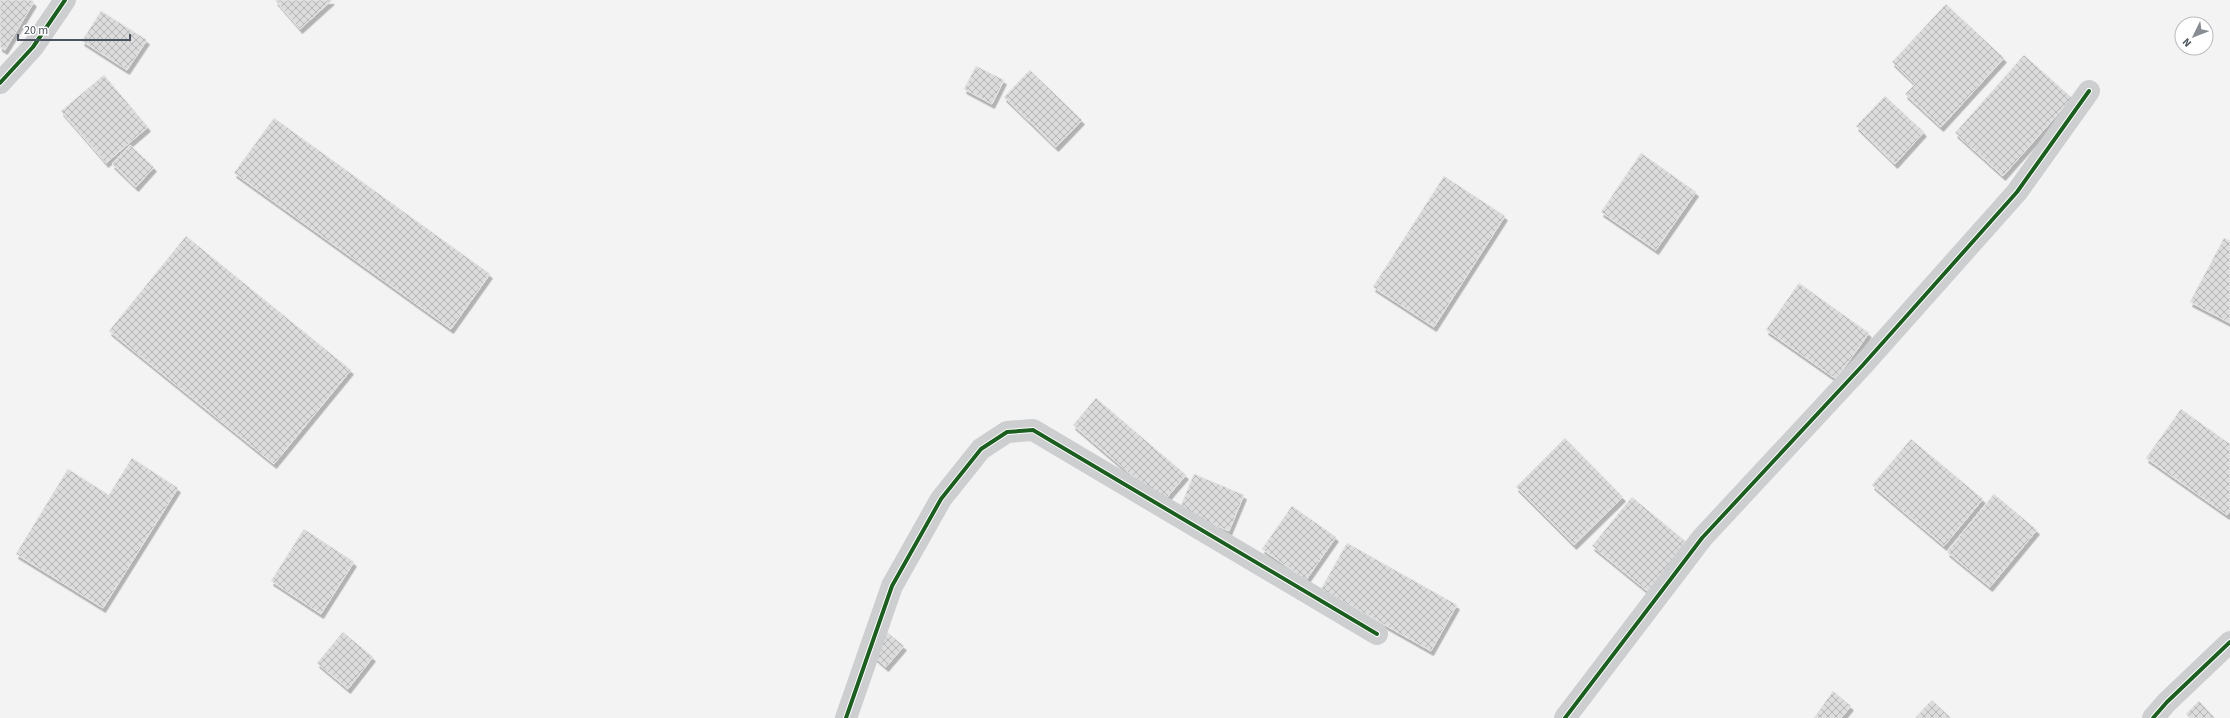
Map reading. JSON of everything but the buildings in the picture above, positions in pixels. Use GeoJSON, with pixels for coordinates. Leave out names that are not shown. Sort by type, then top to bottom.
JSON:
{"type":"FeatureCollection","features":[{"type":"Feature","properties":{"kind":"street"},"geometry":{"type":"LineString","coordinates":[[0,84],[33,47],[65,0]]}},
{"type":"Feature","properties":{"kind":"street"},"geometry":{"type":"LineString","coordinates":[[1565,718],[1702,538],[1862,366],[2017,192],[2089,91]]}},
{"type":"Feature","properties":{"kind":"street"},"geometry":{"type":"LineString","coordinates":[[846,718],[892,586],[907,559],[951,486],[981,449],[1007,432],[1033,430],[1377,634]]}},
{"type":"Feature","properties":{"kind":"street"},"geometry":{"type":"LineString","coordinates":[[2153,718],[2167,702],[2230,642]]}},
{"type":"Feature","properties":{"kind":"cycle path"},"geometry":{"type":"LineString","coordinates":[[0,83],[33,47],[65,0]]}},
{"type":"Feature","properties":{"kind":"cycle path"},"geometry":{"type":"LineString","coordinates":[[1565,718],[1702,538],[1862,366],[2017,192],[2089,91]]}},
{"type":"Feature","properties":{"kind":"cycle path"},"geometry":{"type":"LineString","coordinates":[[846,718],[892,586],[941,499],[981,449],[1007,432],[1033,430],[1377,634]]}},
{"type":"Feature","properties":{"kind":"cycle path"},"geometry":{"type":"LineString","coordinates":[[2153,718],[2167,702],[2230,642]]}}]}
